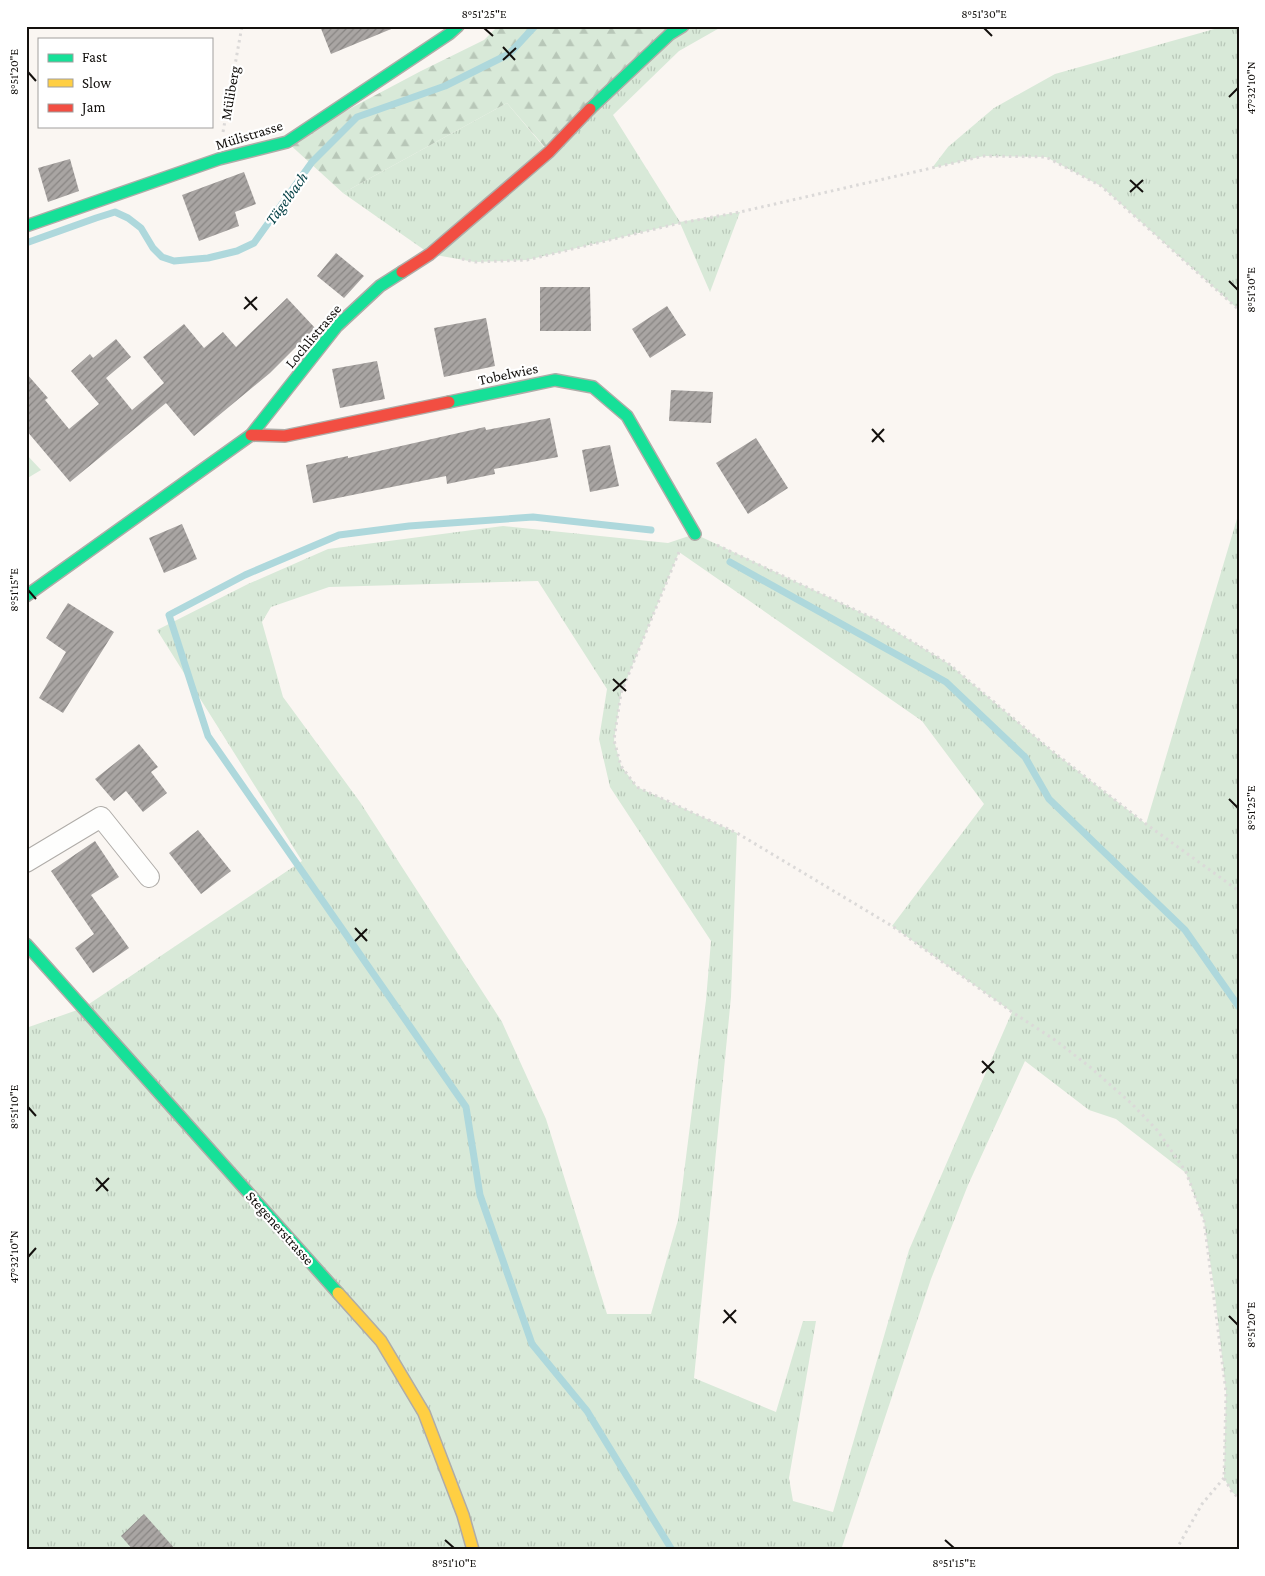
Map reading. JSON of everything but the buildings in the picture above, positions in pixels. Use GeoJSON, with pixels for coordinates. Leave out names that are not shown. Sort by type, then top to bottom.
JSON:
{"type":"FeatureCollection","features":[{"type":"Feature","properties":{"kind":"street","name":"Mülistrasse"},"geometry":{"type":"LineString","coordinates":[[26,226],[218,159],[287,142],[450,34],[458,26]]}},
{"type":"Feature","properties":{"kind":"street","name":"Lochlistrasse"},"geometry":{"type":"LineString","coordinates":[[26,596],[251,435],[337,326],[380,286],[430,254],[548,152],[599,99],[670,34],[684,26]]}},
{"type":"Feature","properties":{"kind":"street","name":"Tobelwies"},"geometry":{"type":"LineString","coordinates":[[251,435],[284,436],[556,380],[593,387],[627,416],[695,534]]}},
{"type":"Feature","properties":{"kind":"street"},"geometry":{"type":"LineString","coordinates":[[26,862],[101,816],[149,878]]}},
{"type":"Feature","properties":{"kind":"street","name":"Stegenerstrasse"},"geometry":{"type":"LineString","coordinates":[[26,944],[381,1340],[424,1413],[463,1515],[473,1550]]}},
{"type":"Feature","properties":{"kind":"path","name":"Müliberg"},"geometry":{"type":"LineString","coordinates":[[218,159],[242,26]]}},
{"type":"Feature","properties":{"kind":"path"},"geometry":{"type":"LineString","coordinates":[[430,254],[475,262],[526,260],[680,222],[740,212],[984,156],[1046,157],[1101,186],[1239,310]]}},
{"type":"Feature","properties":{"kind":"path"},"geometry":{"type":"LineString","coordinates":[[1239,891],[1172,845],[1051,750],[949,664],[877,620],[695,534],[679,552],[621,693],[614,740],[621,766],[637,787],[737,833],[892,926],[1012,1012],[1055,1040],[1090,1067],[1132,1104],[1157,1130],[1186,1172],[1204,1222],[1226,1392],[1224,1478],[1232,1492],[1239,1498]]}},
{"type":"Feature","properties":{"kind":"path"},"geometry":{"type":"LineString","coordinates":[[1176,1550],[1202,1504],[1224,1478]]}},
{"type":"Feature","properties":{"kind":"green space"},"geometry":{"type":"Polygon","coordinates":[[[498,26],[683,26],[549,152],[507,103],[343,193],[287,142],[484,40],[498,26]]]}},
{"type":"Feature","properties":{"kind":"green space"},"geometry":{"type":"Polygon","coordinates":[[[683,26],[723,26],[679,51],[613,115],[680,222],[740,212],[710,292],[680,223],[527,260],[475,262],[430,254],[343,193],[507,103],[548,152],[683,26]]]}},
{"type":"Feature","properties":{"kind":"green space"},"geometry":{"type":"Polygon","coordinates":[[[1225,26],[1239,26],[1239,310],[1101,186],[1046,157],[984,156],[932,168],[948,147],[994,108],[1055,74],[1225,26]]]}},
{"type":"Feature","properties":{"kind":"green space"},"geometry":{"type":"Polygon","coordinates":[[[26,454],[41,470],[26,479],[26,454]]]}},
{"type":"Feature","properties":{"kind":"green space"},"geometry":{"type":"Polygon","coordinates":[[[1239,512],[1239,1498],[1232,1492],[1224,1478],[1226,1392],[1214,1287],[1204,1221],[1186,1173],[1116,1119],[1089,1110],[1025,1061],[968,1185],[931,1279],[841,1550],[26,1550],[26,1028],[83,1008],[302,861],[157,630],[248,584],[328,549],[503,526],[668,543],[695,534],[877,620],[949,664],[1051,750],[1146,824],[1239,512]],[[679,552],[621,693],[614,740],[621,766],[637,787],[737,833],[731,997],[694,1378],[776,1412],[803,1321],[816,1321],[789,1478],[793,1501],[833,1512],[909,1250],[1012,1012],[892,926],[984,804],[922,721],[679,552]],[[538,581],[329,587],[271,607],[262,622],[283,697],[360,802],[502,1022],[546,1119],[607,1314],[651,1314],[678,1220],[706,1000],[711,941],[610,787],[599,739],[607,689],[538,581]]]}},
{"type":"Feature","properties":{"kind":"waterway","name":"Tägelbach"},"geometry":{"type":"LineString","coordinates":[[26,243],[115,212],[128,218],[141,228],[153,248],[162,257],[174,261],[208,258],[237,251],[254,243],[312,162],[357,117],[445,86],[509,54],[535,26]]}},
{"type":"Feature","properties":{"kind":"waterway"},"geometry":{"type":"LineString","coordinates":[[651,530],[533,517],[409,526],[339,535],[245,575],[169,615],[208,736],[466,1107],[480,1195],[532,1344],[587,1411],[672,1550]]}},
{"type":"Feature","properties":{"kind":"waterway"},"geometry":{"type":"LineString","coordinates":[[730,562],[946,682],[1025,757],[1049,799],[1185,930],[1239,1007]]}},
{"type":"Feature","properties":{"kind":"traffic: fast"},"geometry":{"type":"LineString","coordinates":[[26,226],[219,159],[287,142],[449,34],[458,26]]}},
{"type":"Feature","properties":{"kind":"traffic: fast"},"geometry":{"type":"LineString","coordinates":[[590,109],[670,34],[683,26]]}},
{"type":"Feature","properties":{"kind":"traffic: fast"},"geometry":{"type":"LineString","coordinates":[[26,596],[251,435],[337,326],[380,286],[402,272]]}},
{"type":"Feature","properties":{"kind":"traffic: fast"},"geometry":{"type":"LineString","coordinates":[[449,402],[555,380],[593,387],[627,416],[695,534]]}},
{"type":"Feature","properties":{"kind":"traffic: fast"},"geometry":{"type":"LineString","coordinates":[[26,944],[338,1293]]}},
{"type":"Feature","properties":{"kind":"traffic: slow"},"geometry":{"type":"LineString","coordinates":[[338,1293],[381,1341],[424,1413],[463,1515],[473,1550]]}},
{"type":"Feature","properties":{"kind":"traffic: jam"},"geometry":{"type":"LineString","coordinates":[[402,272],[430,254],[549,152],[590,109]]}},
{"type":"Feature","properties":{"kind":"traffic: jam"},"geometry":{"type":"LineString","coordinates":[[251,435],[285,436],[449,402]]}}]}
